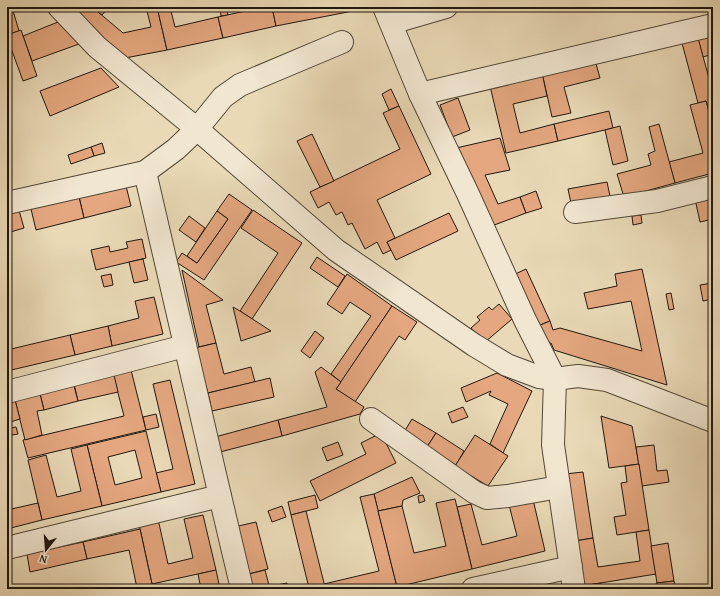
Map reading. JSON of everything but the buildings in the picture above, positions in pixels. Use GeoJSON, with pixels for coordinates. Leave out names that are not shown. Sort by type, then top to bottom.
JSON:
{"type":"FeatureCollection","features":[{"type":"Feature","properties":{"kind":"street"},"geometry":{"type":"LineString","coordinates":[[59,7],[97,47],[197,129],[336,250],[474,345],[507,365],[539,376],[555,379],[578,376],[608,380],[713,421]]}},
{"type":"Feature","properties":{"kind":"street"},"geometry":{"type":"LineString","coordinates":[[446,7],[387,15],[420,94],[468,194],[525,320],[555,379],[553,445],[574,589]]}},
{"type":"Feature","properties":{"kind":"street"},"geometry":{"type":"LineString","coordinates":[[420,94],[713,25]]}},
{"type":"Feature","properties":{"kind":"street"},"geometry":{"type":"LineString","coordinates":[[7,203],[145,172],[176,149],[197,129],[223,97],[240,85],[342,42]]}},
{"type":"Feature","properties":{"kind":"street"},"geometry":{"type":"LineString","coordinates":[[145,172],[242,589]]}},
{"type":"Feature","properties":{"kind":"street"},"geometry":{"type":"LineString","coordinates":[[575,212],[657,201],[713,187]]}},
{"type":"Feature","properties":{"kind":"street"},"geometry":{"type":"LineString","coordinates":[[7,392],[185,346]]}},
{"type":"Feature","properties":{"kind":"street"},"geometry":{"type":"LineString","coordinates":[[371,419],[474,492],[488,498],[559,487]]}},
{"type":"Feature","properties":{"kind":"street"},"geometry":{"type":"LineString","coordinates":[[7,548],[220,496]]}},
{"type":"Feature","properties":{"kind":"street"},"geometry":{"type":"LineString","coordinates":[[473,589],[571,567]]}}]}
